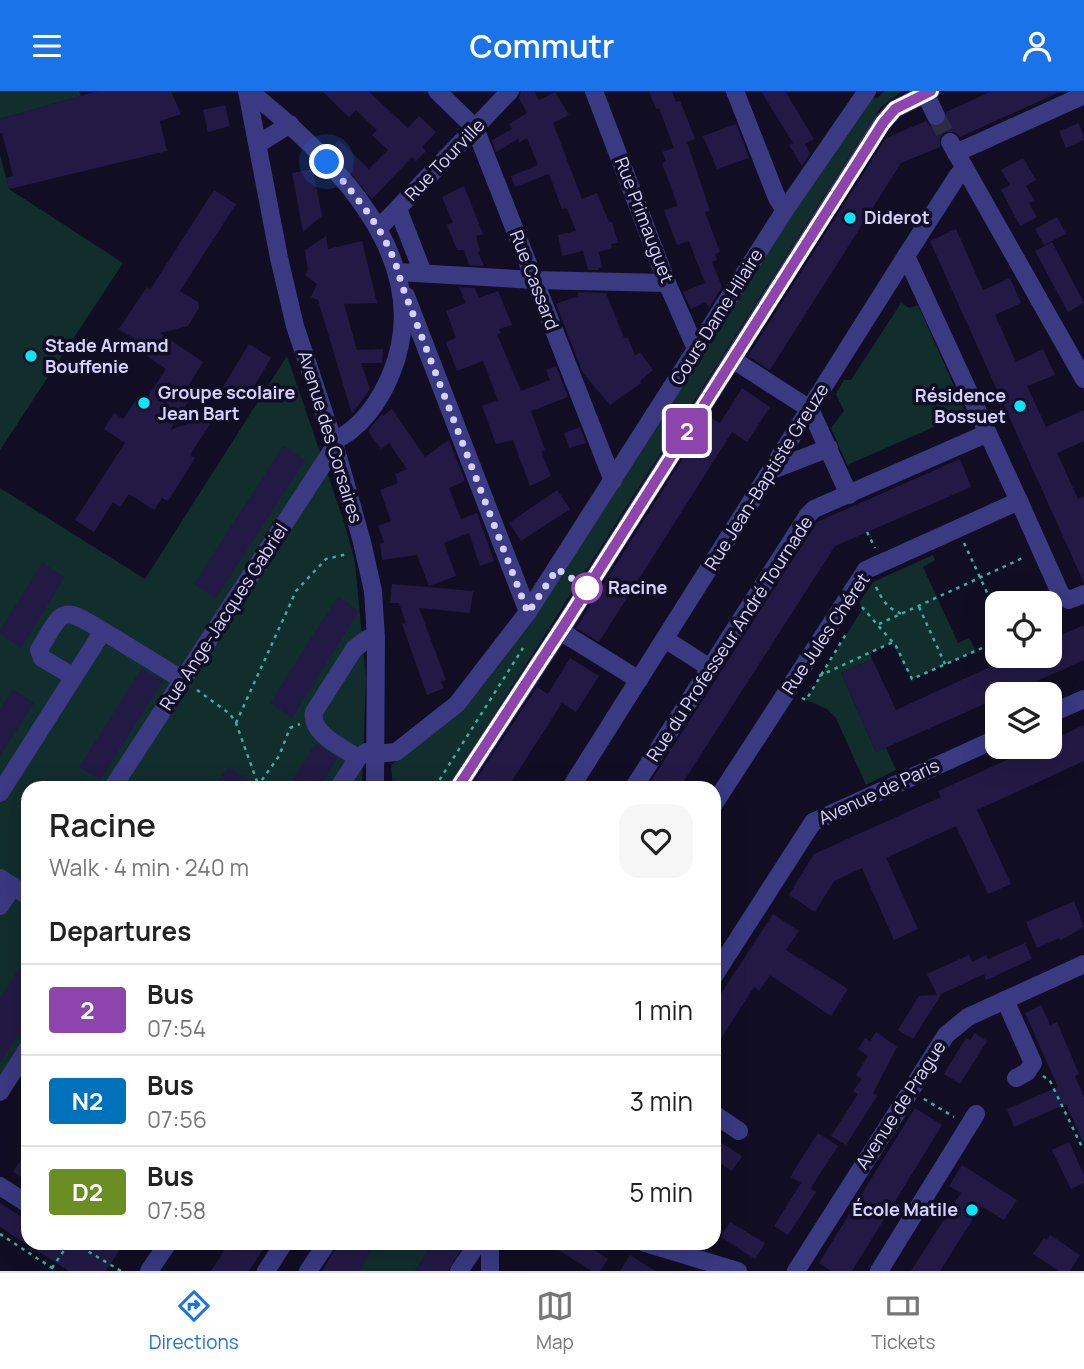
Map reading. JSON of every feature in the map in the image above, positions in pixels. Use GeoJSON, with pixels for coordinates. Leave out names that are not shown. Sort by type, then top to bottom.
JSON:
{"type":"FeatureCollection","features":[{"type":"Feature","properties":{"kind":"street"},"geometry":{"type":"LineString","coordinates":[[248,91],[290,124],[327,162],[379,228],[528,613]]}},
{"type":"Feature","properties":{"kind":"street","name":"Avenue des Corsaires"},"geometry":{"type":"LineString","coordinates":[[248,91],[279,258],[295,326],[334,444],[373,591],[376,638],[374,781]]}},
{"type":"Feature","properties":{"kind":"street","name":"Rue Cassard"},"geometry":{"type":"LineString","coordinates":[[437,91],[475,128],[613,481]]}},
{"type":"Feature","properties":{"kind":"street","name":"Rue Tourville"},"geometry":{"type":"LineString","coordinates":[[379,228],[510,91]]}},
{"type":"Feature","properties":{"kind":"street","name":"Rue Primauguet"},"geometry":{"type":"LineString","coordinates":[[594,91],[667,283],[696,349]]}},
{"type":"Feature","properties":{"kind":"street"},"geometry":{"type":"LineString","coordinates":[[735,91],[777,198],[785,210]]}},
{"type":"Feature","properties":{"kind":"street","name":"Cours Dame Hilaire"},"geometry":{"type":"LineString","coordinates":[[358,758],[366,752],[396,752],[457,703],[528,613],[785,210],[867,91]]}},
{"type":"Feature","properties":{"kind":"street"},"geometry":{"type":"LineString","coordinates":[[927,92],[936,116]]}},
{"type":"Feature","properties":{"kind":"street","name":"Cours Dame Hilaire"},"geometry":{"type":"LineString","coordinates":[[462,781],[888,116],[904,103],[927,92]]}},
{"type":"Feature","properties":{"kind":"street"},"geometry":{"type":"LineString","coordinates":[[1084,95],[953,148],[1084,379]]}},
{"type":"Feature","properties":{"kind":"street"},"geometry":{"type":"LineString","coordinates":[[258,144],[290,124]]}},
{"type":"Feature","properties":{"kind":"street","name":"Rue Jean-Baptiste Greuze"},"geometry":{"type":"LineString","coordinates":[[575,781],[906,255],[958,175],[967,171]]}},
{"type":"Feature","properties":{"kind":"street"},"geometry":{"type":"LineString","coordinates":[[398,209],[423,273]]}},
{"type":"Feature","properties":{"kind":"street"},"geometry":{"type":"LineString","coordinates":[[906,255],[1062,595],[1069,600],[1084,594]]}},
{"type":"Feature","properties":{"kind":"street"},"geometry":{"type":"LineString","coordinates":[[399,277],[423,273],[534,280],[667,283]]}},
{"type":"Feature","properties":{"kind":"street","name":"Rue Ange-Jacques Gabriel"},"geometry":{"type":"LineString","coordinates":[[117,781],[334,444],[349,433],[376,402],[390,376],[399,347],[402,326],[399,277]]}},
{"type":"Feature","properties":{"kind":"street"},"geometry":{"type":"LineString","coordinates":[[399,347],[423,341]]}},
{"type":"Feature","properties":{"kind":"street"},"geometry":{"type":"LineString","coordinates":[[732,359],[810,409],[849,495]]}},
{"type":"Feature","properties":{"kind":"street","name":"Rue du Professeur André Tournade"},"geometry":{"type":"LineString","coordinates":[[638,781],[814,509],[988,433]]}},
{"type":"Feature","properties":{"kind":"street"},"geometry":{"type":"LineString","coordinates":[[772,470],[829,448]]}},
{"type":"Feature","properties":{"kind":"street","name":"Rue Jules Chéret"},"geometry":{"type":"LineString","coordinates":[[721,793],[866,570],[1019,501]]}},
{"type":"Feature","properties":{"kind":"street"},"geometry":{"type":"LineString","coordinates":[[74,677],[42,658],[39,650],[59,617],[75,613],[183,680]]}},
{"type":"Feature","properties":{"kind":"street"},"geometry":{"type":"LineString","coordinates":[[0,793],[103,631]]}},
{"type":"Feature","properties":{"kind":"street"},"geometry":{"type":"LineString","coordinates":[[560,631],[639,680]]}},
{"type":"Feature","properties":{"kind":"street"},"geometry":{"type":"LineString","coordinates":[[343,781],[358,758],[319,731],[313,718],[314,712],[354,649],[367,639],[376,638]]}},
{"type":"Feature","properties":{"kind":"street"},"geometry":{"type":"LineString","coordinates":[[665,639],[710,668]]}},
{"type":"Feature","properties":{"kind":"street"},"geometry":{"type":"LineString","coordinates":[[1062,709],[1084,699]]}},
{"type":"Feature","properties":{"kind":"street","name":"Avenue de Paris"},"geometry":{"type":"LineString","coordinates":[[721,965],[813,822],[985,744]]}},
{"type":"Feature","properties":{"kind":"street"},"geometry":{"type":"LineString","coordinates":[[0,906],[14,886]]}},
{"type":"Feature","properties":{"kind":"street","name":"Avenue de Prague"},"geometry":{"type":"LineString","coordinates":[[796,1271],[946,1035],[968,1017],[1084,964]]}},
{"type":"Feature","properties":{"kind":"street"},"geometry":{"type":"LineString","coordinates":[[1005,1000],[1030,1054],[1024,1073]]}},
{"type":"Feature","properties":{"kind":"street"},"geometry":{"type":"LineString","coordinates":[[0,1092],[21,1059]]}},
{"type":"Feature","properties":{"kind":"street"},"geometry":{"type":"LineString","coordinates":[[721,1119],[739,1131]]}},
{"type":"Feature","properties":{"kind":"street"},"geometry":{"type":"LineString","coordinates":[[879,1271],[972,1120]]}},
{"type":"Feature","properties":{"kind":"street"},"geometry":{"type":"LineString","coordinates":[[0,1187],[21,1200]]}},
{"type":"Feature","properties":{"kind":"street"},"geometry":{"type":"LineString","coordinates":[[149,1271],[163,1250]]}},
{"type":"Feature","properties":{"kind":"street"},"geometry":{"type":"LineString","coordinates":[[266,1271],[280,1250]]}},
{"type":"Feature","properties":{"kind":"street"},"geometry":{"type":"LineString","coordinates":[[309,1271],[322,1250]]}},
{"type":"Feature","properties":{"kind":"street"},"geometry":{"type":"LineString","coordinates":[[459,1271],[473,1250]]}},
{"type":"Feature","properties":{"kind":"street"},"geometry":{"type":"LineString","coordinates":[[490,1250],[491,1271]]}},
{"type":"Feature","properties":{"kind":"street"},"geometry":{"type":"LineString","coordinates":[[668,1250],[738,1271]]}},
{"type":"Feature","properties":{"kind":"path"},"geometry":{"type":"LineString","coordinates":[[962,538],[986,591]]}},
{"type":"Feature","properties":{"kind":"path"},"geometry":{"type":"LineString","coordinates":[[877,625],[1041,549]]}},
{"type":"Feature","properties":{"kind":"path"},"geometry":{"type":"LineString","coordinates":[[236,723],[296,590],[326,559],[364,550]]}},
{"type":"Feature","properties":{"kind":"path"},"geometry":{"type":"LineString","coordinates":[[866,570],[884,604],[902,614]]}},
{"type":"Feature","properties":{"kind":"path"},"geometry":{"type":"LineString","coordinates":[[851,594],[893,642],[912,679],[985,647]]}},
{"type":"Feature","properties":{"kind":"path"},"geometry":{"type":"LineString","coordinates":[[918,606],[945,664]]}},
{"type":"Feature","properties":{"kind":"path"},"geometry":{"type":"LineString","coordinates":[[819,676],[893,642]]}},
{"type":"Feature","properties":{"kind":"path"},"geometry":{"type":"LineString","coordinates":[[183,680],[230,714],[236,723],[256,781]]}},
{"type":"Feature","properties":{"kind":"path"},"geometry":{"type":"LineString","coordinates":[[262,781],[274,765],[290,729],[313,718]]}},
{"type":"Feature","properties":{"kind":"path"},"geometry":{"type":"LineString","coordinates":[[1024,1073],[1050,1081],[1082,1147],[1084,1146]]}},
{"type":"Feature","properties":{"kind":"path"},"geometry":{"type":"LineString","coordinates":[[910,1091],[972,1120]]}},
{"type":"Feature","properties":{"kind":"path"},"geometry":{"type":"LineString","coordinates":[[0,1234],[21,1248]]}},
{"type":"Feature","properties":{"kind":"path"},"geometry":{"type":"LineString","coordinates":[[23,1250],[51,1269],[64,1250]]}},
{"type":"Feature","properties":{"kind":"path"},"geometry":{"type":"LineString","coordinates":[[86,1250],[121,1271]]}},
{"type":"Feature","properties":{"kind":"green space"},"geometry":{"type":"Polygon","coordinates":[[[0,91],[79,91],[81,96],[0,119],[0,91]]]}},
{"type":"Feature","properties":{"kind":"green space"},"geometry":{"type":"Polygon","coordinates":[[[884,91],[902,91],[881,107],[452,781],[392,781],[391,765],[467,703],[844,128],[872,95],[877,99],[884,91]]]}},
{"type":"Feature","properties":{"kind":"green space","name":"Stade Armand Bouffenie"},"geometry":{"type":"Polygon","coordinates":[[[0,155],[9,189],[123,263],[0,450],[0,155]]]}},
{"type":"Feature","properties":{"kind":"green space"},"geometry":{"type":"Polygon","coordinates":[[[901,303],[910,308],[918,305],[966,413],[847,465],[831,428],[844,411],[836,394],[844,380],[851,380],[901,303]]]}},
{"type":"Feature","properties":{"kind":"green space"},"geometry":{"type":"Polygon","coordinates":[[[287,356],[345,525],[355,563],[366,677],[362,781],[21,781],[21,1059],[0,1092],[0,488],[145,579],[287,356]]]}},
{"type":"Feature","properties":{"kind":"green space"},"geometry":{"type":"Polygon","coordinates":[[[933,555],[935,560],[923,567],[958,643],[969,638],[976,651],[912,679],[892,643],[870,653],[872,659],[841,673],[876,752],[886,748],[896,770],[866,785],[836,718],[827,709],[806,700],[863,608],[859,603],[873,582],[933,555]]]}},
{"type":"Feature","properties":{"kind":"green space"},"geometry":{"type":"Polygon","coordinates":[[[371,1250],[428,1250],[415,1271],[359,1271],[371,1250]]]}},
{"type":"Feature","properties":{"kind":"building"},"geometry":{"type":"Polygon","coordinates":[[[98,91],[171,91],[181,114],[160,121],[167,151],[9,189],[6,178],[13,176],[0,133],[0,119],[98,91]]]}},
{"type":"Feature","properties":{"kind":"building"},"geometry":{"type":"Polygon","coordinates":[[[322,91],[368,91],[408,128],[419,116],[436,132],[422,147],[426,151],[416,161],[412,157],[372,199],[330,149],[339,140],[369,169],[388,150],[372,135],[377,130],[356,110],[349,117],[322,91]]]}},
{"type":"Feature","properties":{"kind":"building"},"geometry":{"type":"Polygon","coordinates":[[[521,91],[534,91],[539,100],[555,92],[569,115],[553,123],[582,199],[597,193],[609,222],[612,222],[618,243],[599,252],[602,268],[598,268],[599,270],[588,270],[583,251],[562,256],[558,235],[576,231],[567,208],[562,209],[549,174],[515,187],[511,176],[538,165],[527,138],[519,143],[518,139],[496,152],[492,140],[512,129],[509,124],[527,113],[519,98],[521,91]]]}},
{"type":"Feature","properties":{"kind":"building"},"geometry":{"type":"Polygon","coordinates":[[[649,91],[672,91],[676,102],[680,101],[695,139],[687,142],[710,211],[705,212],[720,252],[715,254],[717,260],[712,262],[722,287],[709,308],[706,302],[691,309],[683,292],[705,283],[689,241],[677,245],[664,210],[678,206],[662,163],[666,161],[662,152],[674,148],[659,108],[656,109],[649,91]]]}},
{"type":"Feature","properties":{"kind":"building"},"geometry":{"type":"Polygon","coordinates":[[[761,91],[785,91],[814,139],[805,144],[810,153],[802,166],[789,145],[793,143],[761,91]]]}},
{"type":"Feature","properties":{"kind":"building","name":"Diderot"},"geometry":{"type":"Polygon","coordinates":[[[992,91],[1062,91],[960,137],[955,132],[945,132],[940,137],[940,147],[901,163],[770,370],[748,356],[886,138],[926,121],[930,126],[940,126],[946,122],[946,112],[992,91]]]}},
{"type":"Feature","properties":{"kind":"building"},"geometry":{"type":"Polygon","coordinates":[[[225,105],[230,126],[208,132],[203,110],[225,105]]]}},
{"type":"Feature","properties":{"kind":"building"},"geometry":{"type":"Polygon","coordinates":[[[1079,123],[1084,140],[1066,148],[1059,131],[1079,123]]]}},
{"type":"Feature","properties":{"kind":"building"},"geometry":{"type":"Polygon","coordinates":[[[736,124],[749,158],[717,169],[703,136],[736,124]]]}},
{"type":"Feature","properties":{"kind":"building"},"geometry":{"type":"Polygon","coordinates":[[[1023,158],[1036,180],[1026,186],[1034,200],[1029,203],[1037,217],[1020,226],[1001,190],[1010,185],[1001,170],[1023,158]]]}},
{"type":"Feature","properties":{"kind":"building"},"geometry":{"type":"Polygon","coordinates":[[[313,169],[322,216],[303,232],[292,173],[313,169]]]}},
{"type":"Feature","properties":{"kind":"building"},"geometry":{"type":"Polygon","coordinates":[[[464,186],[483,234],[476,236],[480,251],[478,252],[484,266],[469,265],[464,250],[457,250],[447,225],[453,223],[442,197],[464,186]]]}},
{"type":"Feature","properties":{"kind":"building"},"geometry":{"type":"Polygon","coordinates":[[[214,190],[236,204],[180,291],[198,302],[199,308],[188,326],[160,333],[203,362],[187,388],[194,392],[170,430],[217,413],[190,455],[195,458],[168,501],[162,498],[154,510],[129,494],[120,507],[113,502],[94,532],[75,520],[125,443],[104,429],[114,413],[123,419],[138,397],[145,401],[166,369],[144,354],[142,344],[119,329],[147,287],[150,290],[214,190]]]}},
{"type":"Feature","properties":{"kind":"building"},"geometry":{"type":"Polygon","coordinates":[[[1057,217],[1066,234],[1044,245],[1035,229],[1057,217]]]}},
{"type":"Feature","properties":{"kind":"building","name":"Résidence Bossuet"},"geometry":{"type":"Polygon","coordinates":[[[956,229],[983,290],[1010,278],[1021,303],[995,315],[1016,362],[1043,349],[1055,375],[1027,386],[1046,427],[1084,410],[1084,441],[1057,453],[1078,499],[1084,496],[1084,583],[930,241],[956,229]]]}},
{"type":"Feature","properties":{"kind":"building"},"geometry":{"type":"Polygon","coordinates":[[[326,236],[328,249],[362,241],[377,303],[344,304],[357,350],[383,349],[382,363],[361,363],[370,389],[352,414],[318,300],[311,297],[317,284],[305,275],[308,270],[305,250],[326,236]]]}},
{"type":"Feature","properties":{"kind":"building"},"geometry":{"type":"Polygon","coordinates":[[[1052,242],[1084,303],[1068,312],[1035,251],[1052,242]]]}},
{"type":"Feature","properties":{"kind":"building"},"geometry":{"type":"Polygon","coordinates":[[[459,287],[475,288],[479,298],[498,291],[512,325],[499,329],[501,333],[497,334],[521,391],[550,380],[546,370],[556,366],[568,397],[531,411],[545,450],[541,451],[551,476],[530,486],[513,440],[496,444],[482,406],[498,400],[483,361],[457,371],[446,342],[456,338],[446,311],[466,303],[459,287]]]}},
{"type":"Feature","properties":{"kind":"building"},"geometry":{"type":"Polygon","coordinates":[[[578,292],[606,293],[624,338],[628,338],[635,356],[640,352],[653,370],[641,383],[610,405],[583,373],[556,304],[578,296],[578,292]]]}},
{"type":"Feature","properties":{"kind":"building"},"geometry":{"type":"Polygon","coordinates":[[[249,344],[271,358],[246,400],[223,387],[249,344]]]}},
{"type":"Feature","properties":{"kind":"building"},"geometry":{"type":"Polygon","coordinates":[[[742,388],[770,407],[747,442],[732,432],[599,642],[576,628],[709,417],[720,423],[742,388]]]}},
{"type":"Feature","properties":{"kind":"building"},"geometry":{"type":"Polygon","coordinates":[[[392,409],[425,457],[449,440],[465,481],[449,488],[461,519],[477,513],[494,561],[480,566],[469,533],[444,543],[456,576],[429,586],[417,555],[382,560],[380,544],[384,542],[378,526],[391,521],[380,490],[398,483],[395,474],[407,469],[389,443],[381,449],[368,431],[382,414],[383,416],[392,409]]]}},
{"type":"Feature","properties":{"kind":"building"},"geometry":{"type":"Polygon","coordinates":[[[580,427],[586,443],[569,448],[564,433],[580,427]]]}},
{"type":"Feature","properties":{"kind":"building"},"geometry":{"type":"Polygon","coordinates":[[[283,446],[305,460],[216,598],[194,584],[283,446]]]}},
{"type":"Feature","properties":{"kind":"building"},"geometry":{"type":"Polygon","coordinates":[[[960,459],[971,487],[835,546],[684,781],[651,781],[817,522],[960,459]]]}},
{"type":"Feature","properties":{"kind":"building"},"geometry":{"type":"Polygon","coordinates":[[[557,490],[570,509],[521,541],[509,523],[557,490]]]}},
{"type":"Feature","properties":{"kind":"building"},"geometry":{"type":"Polygon","coordinates":[[[42,563],[65,577],[21,648],[0,634],[0,630],[42,563]]]}},
{"type":"Feature","properties":{"kind":"building"},"geometry":{"type":"Polygon","coordinates":[[[392,584],[473,591],[470,613],[419,608],[446,680],[441,682],[444,688],[427,695],[402,624],[406,623],[399,603],[390,603],[392,584]]]}},
{"type":"Feature","properties":{"kind":"building"},"geometry":{"type":"Polygon","coordinates":[[[338,596],[359,611],[292,718],[270,703],[338,596]]]}},
{"type":"Feature","properties":{"kind":"building"},"geometry":{"type":"Polygon","coordinates":[[[1084,625],[1084,660],[1034,682],[985,682],[985,704],[876,752],[841,673],[872,659],[896,710],[988,668],[1062,668],[1062,635],[1084,625]]]}},
{"type":"Feature","properties":{"kind":"building"},"geometry":{"type":"Polygon","coordinates":[[[570,658],[599,676],[576,712],[562,703],[512,781],[475,781],[537,687],[548,694],[570,658]]]}},
{"type":"Feature","properties":{"kind":"building"},"geometry":{"type":"Polygon","coordinates":[[[142,668],[163,681],[100,780],[79,767],[142,668]]]}},
{"type":"Feature","properties":{"kind":"building"},"geometry":{"type":"Polygon","coordinates":[[[13,689],[34,703],[0,756],[0,708],[13,689]]]}},
{"type":"Feature","properties":{"kind":"building"},"geometry":{"type":"Polygon","coordinates":[[[1084,725],[1084,761],[977,810],[1011,884],[988,894],[956,826],[886,858],[918,929],[894,940],[862,868],[834,881],[815,912],[789,895],[814,854],[941,797],[938,791],[1009,759],[1062,759],[1062,735],[1084,725]]]}},
{"type":"Feature","properties":{"kind":"building"},"geometry":{"type":"Polygon","coordinates":[[[316,743],[337,758],[323,781],[292,781],[316,743]]]}},
{"type":"Feature","properties":{"kind":"building"},"geometry":{"type":"Polygon","coordinates":[[[228,767],[250,781],[219,781],[228,767]]]}},
{"type":"Feature","properties":{"kind":"building"},"geometry":{"type":"Polygon","coordinates":[[[1074,901],[1084,927],[1065,938],[1037,948],[1026,922],[1074,901]]]}},
{"type":"Feature","properties":{"kind":"building"},"geometry":{"type":"Polygon","coordinates":[[[773,914],[799,931],[786,950],[848,989],[831,1016],[770,975],[759,991],[754,987],[721,1038],[721,993],[773,914]]]}},
{"type":"Feature","properties":{"kind":"building"},"geometry":{"type":"Polygon","coordinates":[[[1025,943],[1032,959],[986,980],[984,974],[939,995],[913,1039],[898,1030],[919,996],[937,995],[927,974],[969,955],[972,962],[986,955],[988,959],[1025,943]]]}},
{"type":"Feature","properties":{"kind":"building"},"geometry":{"type":"Polygon","coordinates":[[[21,966],[21,1030],[0,1063],[0,998],[21,966]]]}},
{"type":"Feature","properties":{"kind":"building"},"geometry":{"type":"Polygon","coordinates":[[[1041,1005],[1050,1025],[1057,1022],[1079,1074],[1075,1076],[1084,1097],[1084,1144],[1066,1104],[1014,1127],[1007,1109],[1058,1087],[1025,1013],[1041,1005]]]}},
{"type":"Feature","properties":{"kind":"building"},"geometry":{"type":"Polygon","coordinates":[[[876,1032],[897,1047],[873,1093],[877,1096],[846,1145],[831,1136],[858,1094],[853,1091],[862,1079],[856,1075],[868,1056],[858,1049],[865,1038],[870,1041],[876,1032]]]}},
{"type":"Feature","properties":{"kind":"building"},"geometry":{"type":"Polygon","coordinates":[[[975,1033],[987,1041],[960,1084],[944,1074],[966,1038],[970,1040],[975,1033]]]}},
{"type":"Feature","properties":{"kind":"building"},"geometry":{"type":"Polygon","coordinates":[[[915,1108],[942,1125],[852,1271],[831,1271],[819,1263],[915,1108]]]}},
{"type":"Feature","properties":{"kind":"building"},"geometry":{"type":"Polygon","coordinates":[[[818,1133],[838,1146],[810,1189],[816,1192],[788,1235],[774,1226],[801,1183],[791,1177],[818,1133]]]}},
{"type":"Feature","properties":{"kind":"building"},"geometry":{"type":"Polygon","coordinates":[[[721,1142],[742,1156],[732,1171],[721,1164],[721,1142]]]}},
{"type":"Feature","properties":{"kind":"building"},"geometry":{"type":"Polygon","coordinates":[[[1069,1142],[1084,1175],[1084,1183],[1071,1189],[1052,1150],[1069,1142]]]}},
{"type":"Feature","properties":{"kind":"building"},"geometry":{"type":"Polygon","coordinates":[[[21,1160],[21,1177],[13,1172],[21,1160]]]}},
{"type":"Feature","properties":{"kind":"building"},"geometry":{"type":"Polygon","coordinates":[[[962,1165],[1017,1200],[1004,1220],[981,1206],[940,1271],[911,1271],[961,1193],[949,1186],[962,1165]]]}},
{"type":"Feature","properties":{"kind":"building"},"geometry":{"type":"Polygon","coordinates":[[[0,1203],[21,1216],[21,1240],[0,1227],[0,1203]]]}},
{"type":"Feature","properties":{"kind":"building"},"geometry":{"type":"Polygon","coordinates":[[[730,1222],[765,1243],[755,1259],[721,1237],[730,1222]]]}},
{"type":"Feature","properties":{"kind":"building"},"geometry":{"type":"Polygon","coordinates":[[[1050,1235],[1080,1255],[1070,1271],[1059,1271],[1033,1254],[1044,1238],[1047,1240],[1050,1235]]]}},
{"type":"Feature","properties":{"kind":"building"},"geometry":{"type":"Polygon","coordinates":[[[36,1250],[120,1250],[106,1271],[69,1271],[36,1250]]]}},
{"type":"Feature","properties":{"kind":"building"},"geometry":{"type":"Polygon","coordinates":[[[224,1250],[262,1250],[249,1271],[211,1271],[224,1250]]]}},
{"type":"Feature","properties":{"kind":"building"},"geometry":{"type":"Polygon","coordinates":[[[335,1250],[372,1250],[359,1271],[322,1271],[335,1250]]]}},
{"type":"Feature","properties":{"kind":"building"},"geometry":{"type":"Polygon","coordinates":[[[428,1250],[461,1250],[448,1271],[415,1271],[428,1250]]]}},
{"type":"Feature","properties":{"kind":"building"},"geometry":{"type":"Polygon","coordinates":[[[558,1250],[594,1250],[608,1259],[600,1271],[592,1271],[558,1250]]]}},
{"type":"Feature","properties":{"kind":"building"},"geometry":{"type":"Polygon","coordinates":[[[630,1255],[655,1271],[620,1271],[630,1255]]]}},
{"type":"Feature","properties":{"kind":"tunnel"},"geometry":{"type":"LineString","coordinates":[[936,116],[950,142]]}},
{"type":"Feature","properties":{"kind":"bus line","name":"2"},"geometry":{"type":"LineString","coordinates":[[462,781],[883,123],[904,103],[931,91]]}},
{"type":"Feature","properties":{"kind":"place","name":"Diderot"},"geometry":{"type":"Point","coordinates":[850,218]}},
{"type":"Feature","properties":{"kind":"place","name":"Stade Armand Bouffenie"},"geometry":{"type":"Point","coordinates":[31,356]}},
{"type":"Feature","properties":{"kind":"place","name":"Groupe scolaire Jean Bart"},"geometry":{"type":"Point","coordinates":[144,403]}},
{"type":"Feature","properties":{"kind":"place","name":"Résidence Bossuet"},"geometry":{"type":"Point","coordinates":[1020,406]}},
{"type":"Feature","properties":{"kind":"place","name":"Racine"},"geometry":{"type":"Point","coordinates":[587,588]}},
{"type":"Feature","properties":{"kind":"place","name":"École Matile"},"geometry":{"type":"Point","coordinates":[972,1210]}},
{"type":"Feature","properties":{"kind":"route"},"geometry":{"type":"LineString","coordinates":[[327,162],[379,228],[528,613],[557,569],[587,588]]}}]}
